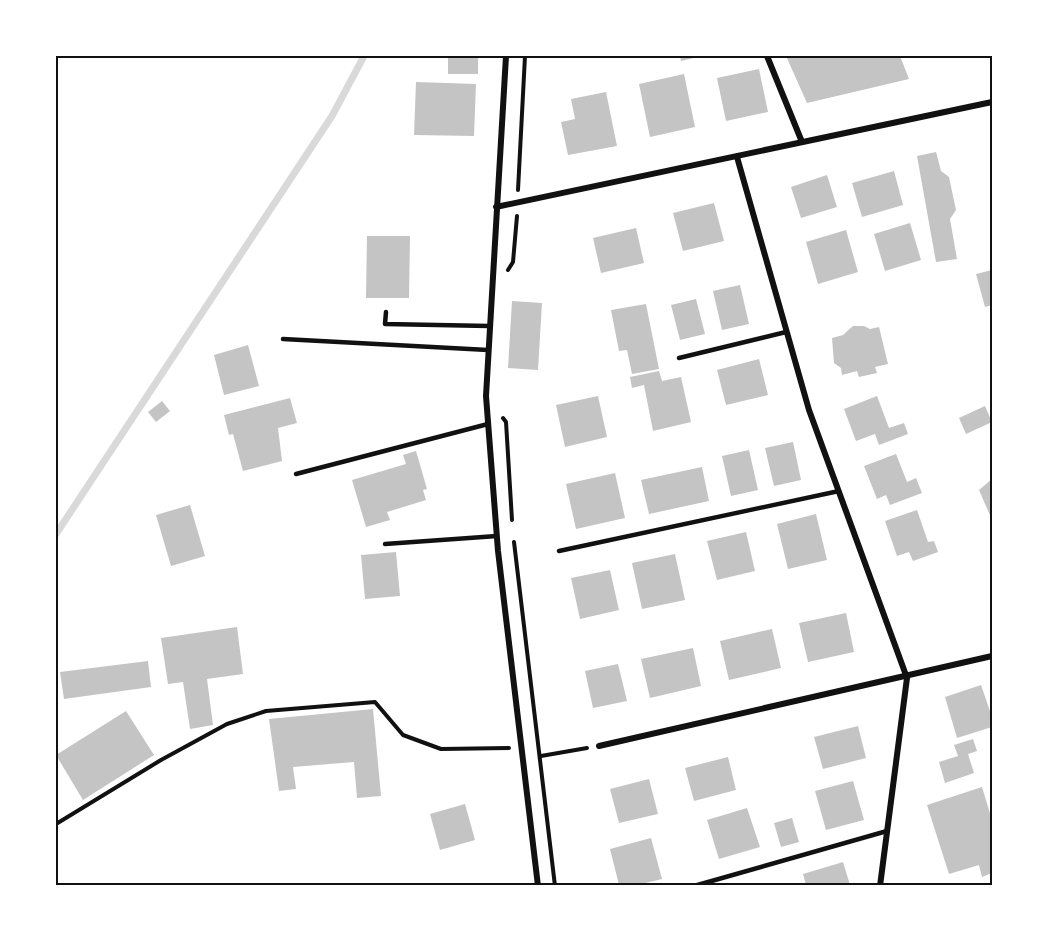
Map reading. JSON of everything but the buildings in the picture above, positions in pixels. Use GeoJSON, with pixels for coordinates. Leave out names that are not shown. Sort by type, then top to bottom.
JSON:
{"type":"FeatureCollection","features":[{"type":"Feature","properties":{"kind":"street"},"geometry":{"type":"LineString","coordinates":[[506,56],[486,396],[497,536],[538,885]]}},
{"type":"Feature","properties":{"kind":"street"},"geometry":{"type":"LineString","coordinates":[[767,56],[802,142]]}},
{"type":"Feature","properties":{"kind":"street"},"geometry":{"type":"LineString","coordinates":[[496,207],[993,102]]}},
{"type":"Feature","properties":{"kind":"street"},"geometry":{"type":"LineString","coordinates":[[737,157],[809,410],[907,678],[880,885]]}},
{"type":"Feature","properties":{"kind":"street"},"geometry":{"type":"LineString","coordinates":[[600,746],[907,678],[993,656]]}},
{"type":"Feature","properties":{"kind":"lane"},"geometry":{"type":"LineString","coordinates":[[386,312],[385,324],[489,326]]}},
{"type":"Feature","properties":{"kind":"lane"},"geometry":{"type":"LineString","coordinates":[[679,358],[786,332]]}},
{"type":"Feature","properties":{"kind":"lane"},"geometry":{"type":"LineString","coordinates":[[283,339],[488,350]]}},
{"type":"Feature","properties":{"kind":"lane"},"geometry":{"type":"LineString","coordinates":[[296,474],[488,424]]}},
{"type":"Feature","properties":{"kind":"lane"},"geometry":{"type":"LineString","coordinates":[[559,551],[839,491]]}},
{"type":"Feature","properties":{"kind":"lane"},"geometry":{"type":"LineString","coordinates":[[385,544],[497,536]]}},
{"type":"Feature","properties":{"kind":"lane"},"geometry":{"type":"LineString","coordinates":[[693,885],[887,831]]}},
{"type":"Feature","properties":{"kind":"path"},"geometry":{"type":"LineString","coordinates":[[491,298],[513,262],[525,56]]}},
{"type":"Feature","properties":{"kind":"path"},"geometry":{"type":"LineString","coordinates":[[486,396],[506,422],[513,529]]}},
{"type":"Feature","properties":{"kind":"path"},"geometry":{"type":"LineString","coordinates":[[513,540],[555,885]]}},
{"type":"Feature","properties":{"kind":"path"},"geometry":{"type":"LineString","coordinates":[[56,824],[160,760],[227,724],[266,711],[375,702],[403,735],[441,749],[521,747]]}},
{"type":"Feature","properties":{"kind":"path"},"geometry":{"type":"LineString","coordinates":[[523,759],[600,746]]}},
{"type":"Feature","properties":{"kind":"waterway"},"geometry":{"type":"LineString","coordinates":[[56,534],[332,116],[364,56]]}}]}
